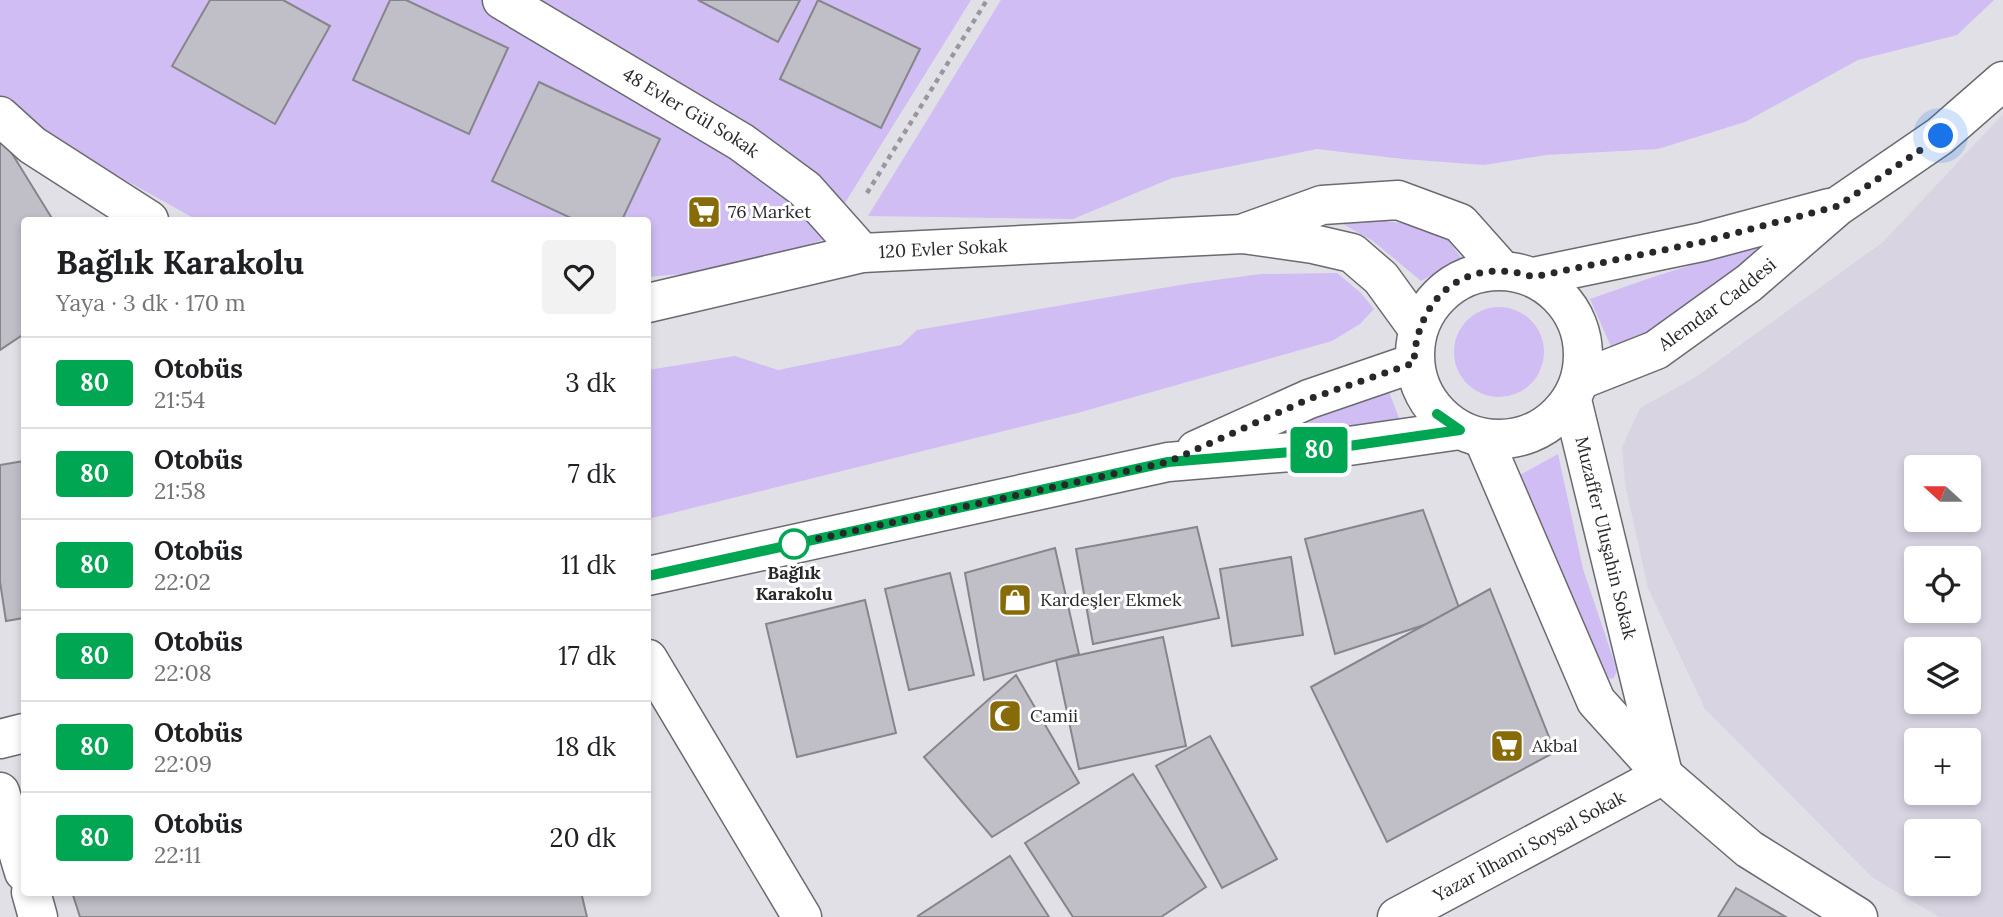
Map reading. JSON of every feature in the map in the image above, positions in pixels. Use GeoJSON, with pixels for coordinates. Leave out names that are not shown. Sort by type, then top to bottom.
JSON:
{"type":"FeatureCollection","features":[{"type":"Feature","properties":{"kind":"street","name":"48 Evler Gül Sokak"},"geometry":{"type":"LineString","coordinates":[[502,0],[741,142],[805,189],[852,242]]}},
{"type":"Feature","properties":{"kind":"street","name":"Alemdar Caddesi"},"geometry":{"type":"LineString","coordinates":[[1576,390],[1656,351],[1749,284],[1838,206],[1941,136],[2003,81]]}},
{"type":"Feature","properties":{"kind":"street"},"geometry":{"type":"LineString","coordinates":[[0,116],[32,145],[144,217]]}},
{"type":"Feature","properties":{"kind":"street","name":"120 Evler Sokak"},"geometry":{"type":"LineString","coordinates":[[1243,233],[1322,205],[1398,200],[1460,223],[1517,273]]}},
{"type":"Feature","properties":{"kind":"street","name":"Alemdar Caddesi"},"geometry":{"type":"LineString","coordinates":[[1416,346],[1430,304],[1450,286],[1475,274],[1517,273],[1702,242],[1838,206]]}},
{"type":"Feature","properties":{"kind":"street","name":"120 Evler Sokak"},"geometry":{"type":"LineString","coordinates":[[651,302],[852,242],[1243,233],[1352,253],[1381,278],[1416,346]]}},
{"type":"Feature","properties":{"kind":"street"},"geometry":{"type":"LineString","coordinates":[[1517,273],[1554,290],[1570,309],[1580,331],[1584,356],[1576,390]]}},
{"type":"Feature","properties":{"kind":"street"},"geometry":{"type":"LineString","coordinates":[[651,575],[1168,462],[1309,399],[1416,346],[1421,390],[1437,414],[1472,434],[1596,701],[1663,775],[1749,849],[1858,917]]}},
{"type":"Feature","properties":{"kind":"street","name":"Muzaffer Uluşahin Sokak"},"geometry":{"type":"LineString","coordinates":[[1168,462],[1472,434],[1508,439],[1531,433],[1552,420],[1576,390]]}},
{"type":"Feature","properties":{"kind":"street","name":"Muzaffer Uluşahin Sokak"},"geometry":{"type":"LineString","coordinates":[[1576,390],[1663,775]]}},
{"type":"Feature","properties":{"kind":"street"},"geometry":{"type":"LineString","coordinates":[[651,664],[802,917]]}},
{"type":"Feature","properties":{"kind":"street"},"geometry":{"type":"LineString","coordinates":[[0,739],[21,734]]}},
{"type":"Feature","properties":{"kind":"street","name":"Yazar İlhami Soysal Sokak"},"geometry":{"type":"LineString","coordinates":[[1397,917],[1663,775]]}},
{"type":"Feature","properties":{"kind":"street"},"geometry":{"type":"LineString","coordinates":[[0,792],[21,862]]}},
{"type":"Feature","properties":{"kind":"street"},"geometry":{"type":"LineString","coordinates":[[32,896],[38,917]]}},
{"type":"Feature","properties":{"kind":"path"},"geometry":{"type":"LineString","coordinates":[[852,242],[987,0]]}},
{"type":"Feature","properties":{"kind":"shaded area"},"geometry":{"type":"Polygon","coordinates":[[[0,0],[971,0],[822,240],[737,269],[651,277],[651,217],[192,217],[0,110],[0,0]]]}},
{"type":"Feature","properties":{"kind":"shaded area"},"geometry":{"type":"Polygon","coordinates":[[[1001,0],[1994,0],[1957,35],[1858,60],[1745,122],[1658,149],[1546,155],[1484,165],[1317,149],[1172,178],[1073,219],[868,216],[1001,0]]]}},
{"type":"Feature","properties":{"kind":"shaded area"},"geometry":{"type":"Polygon","coordinates":[[[2003,114],[2003,917],[1939,917],[1873,878],[1705,709],[1648,588],[1625,484],[1622,447],[1640,408],[1696,377],[1883,242],[2003,114]]]}},
{"type":"Feature","properties":{"kind":"shaded area"},"geometry":{"type":"Polygon","coordinates":[[[1376,220],[1409,224],[1448,240],[1462,259],[1421,281],[1373,241],[1343,224],[1376,220]]]}},
{"type":"Feature","properties":{"kind":"shaded area"},"geometry":{"type":"Polygon","coordinates":[[[1763,244],[1764,251],[1652,331],[1613,351],[1590,299],[1763,244]]]}},
{"type":"Feature","properties":{"kind":"shaded area"},"geometry":{"type":"Polygon","coordinates":[[[1337,273],[1361,293],[1374,309],[1360,324],[1332,341],[1081,412],[651,518],[651,370],[735,356],[778,370],[901,345],[917,330],[1186,284],[1261,274],[1337,273]]]}},
{"type":"Feature","properties":{"kind":"shaded area"},"geometry":{"type":"Polygon","coordinates":[[[1499,307],[1516,310],[1531,320],[1541,335],[1544,352],[1541,369],[1531,384],[1516,394],[1499,397],[1482,394],[1467,384],[1457,369],[1454,352],[1457,335],[1467,320],[1482,310],[1499,307]]]}},
{"type":"Feature","properties":{"kind":"shaded area"},"geometry":{"type":"Polygon","coordinates":[[[1386,384],[1402,426],[1223,444],[1386,384]]]}},
{"type":"Feature","properties":{"kind":"shaded area"},"geometry":{"type":"Polygon","coordinates":[[[1558,454],[1583,569],[1617,670],[1614,678],[1609,679],[1574,611],[1518,476],[1558,454]]]}},
{"type":"Feature","properties":{"kind":"building"},"geometry":{"type":"Polygon","coordinates":[[[210,0],[283,0],[330,26],[275,124],[172,66],[210,0]]]}},
{"type":"Feature","properties":{"kind":"building"},"geometry":{"type":"Polygon","coordinates":[[[390,0],[406,0],[508,48],[469,134],[353,80],[390,0]]]}},
{"type":"Feature","properties":{"kind":"building"},"geometry":{"type":"Polygon","coordinates":[[[698,0],[800,0],[778,42],[698,0]]]}},
{"type":"Feature","properties":{"kind":"building"},"geometry":{"type":"Polygon","coordinates":[[[818,0],[920,49],[881,128],[780,79],[818,0]]]}},
{"type":"Feature","properties":{"kind":"building"},"geometry":{"type":"Polygon","coordinates":[[[539,82],[660,139],[623,217],[569,217],[492,181],[539,82]]]}},
{"type":"Feature","properties":{"kind":"building"},"geometry":{"type":"Polygon","coordinates":[[[3,139],[51,217],[21,217],[21,336],[0,350],[0,140],[3,139]]]}},
{"type":"Feature","properties":{"kind":"building"},"geometry":{"type":"Polygon","coordinates":[[[21,462],[21,618],[6,621],[0,582],[0,465],[21,462]]]}},
{"type":"Feature","properties":{"kind":"building"},"geometry":{"type":"Polygon","coordinates":[[[1423,510],[1461,613],[1335,654],[1305,539],[1423,510]]]}},
{"type":"Feature","properties":{"kind":"building"},"geometry":{"type":"Polygon","coordinates":[[[1197,527],[1219,618],[1093,644],[1076,549],[1197,527]]]}},
{"type":"Feature","properties":{"kind":"building"},"geometry":{"type":"Polygon","coordinates":[[[1055,548],[1079,654],[984,680],[965,573],[1055,548]]]}},
{"type":"Feature","properties":{"kind":"building"},"geometry":{"type":"Polygon","coordinates":[[[1291,557],[1303,635],[1232,646],[1220,569],[1291,557]]]}},
{"type":"Feature","properties":{"kind":"building"},"geometry":{"type":"Polygon","coordinates":[[[950,573],[974,675],[909,690],[885,589],[950,573]]]}},
{"type":"Feature","properties":{"kind":"building"},"geometry":{"type":"Polygon","coordinates":[[[1490,589],[1555,752],[1387,842],[1311,687],[1490,589]]]}},
{"type":"Feature","properties":{"kind":"building"},"geometry":{"type":"Polygon","coordinates":[[[865,600],[896,733],[797,757],[766,624],[865,600]]]}},
{"type":"Feature","properties":{"kind":"building"},"geometry":{"type":"Polygon","coordinates":[[[1163,637],[1186,746],[1079,769],[1056,660],[1163,637]]]}},
{"type":"Feature","properties":{"kind":"building","name":"Camii"},"geometry":{"type":"Polygon","coordinates":[[[1016,675],[1079,783],[992,837],[924,757],[1016,675]]]}},
{"type":"Feature","properties":{"kind":"building"},"geometry":{"type":"Polygon","coordinates":[[[1210,736],[1277,859],[1222,888],[1156,766],[1210,736]]]}},
{"type":"Feature","properties":{"kind":"building"},"geometry":{"type":"Polygon","coordinates":[[[1133,774],[1206,887],[1161,917],[1073,917],[1025,843],[1133,774]]]}},
{"type":"Feature","properties":{"kind":"building"},"geometry":{"type":"Polygon","coordinates":[[[1010,856],[1049,917],[918,916],[1010,856]]]}},
{"type":"Feature","properties":{"kind":"building"},"geometry":{"type":"Polygon","coordinates":[[[1736,888],[1786,917],[1718,917],[1736,888]]]}},
{"type":"Feature","properties":{"kind":"building"},"geometry":{"type":"Polygon","coordinates":[[[73,896],[582,896],[587,917],[80,917],[73,896]]]}},
{"type":"Feature","properties":{"kind":"bus line","name":"80"},"geometry":{"type":"LineString","coordinates":[[651,575],[1168,462],[1328,449],[1460,430],[1437,414]]}},
{"type":"Feature","properties":{"kind":"place","name":"76 Market"},"geometry":{"type":"Point","coordinates":[704,212]}},
{"type":"Feature","properties":{"kind":"place","name":"Bağlık Karakolu"},"geometry":{"type":"Point","coordinates":[794,544]}},
{"type":"Feature","properties":{"kind":"place","name":"Kardeşler Ekmek"},"geometry":{"type":"Point","coordinates":[1015,600]}},
{"type":"Feature","properties":{"kind":"place","name":"Camii"},"geometry":{"type":"Point","coordinates":[1005,716]}},
{"type":"Feature","properties":{"kind":"place","name":"Akbal"},"geometry":{"type":"Point","coordinates":[1507,746]}},
{"type":"Feature","properties":{"kind":"route"},"geometry":{"type":"LineString","coordinates":[[794,544],[1168,462],[1309,399],[1414,363],[1418,328],[1430,304],[1450,286],[1475,274],[1502,270],[1533,277],[1702,242],[1838,206],[1941,136]]}}]}
